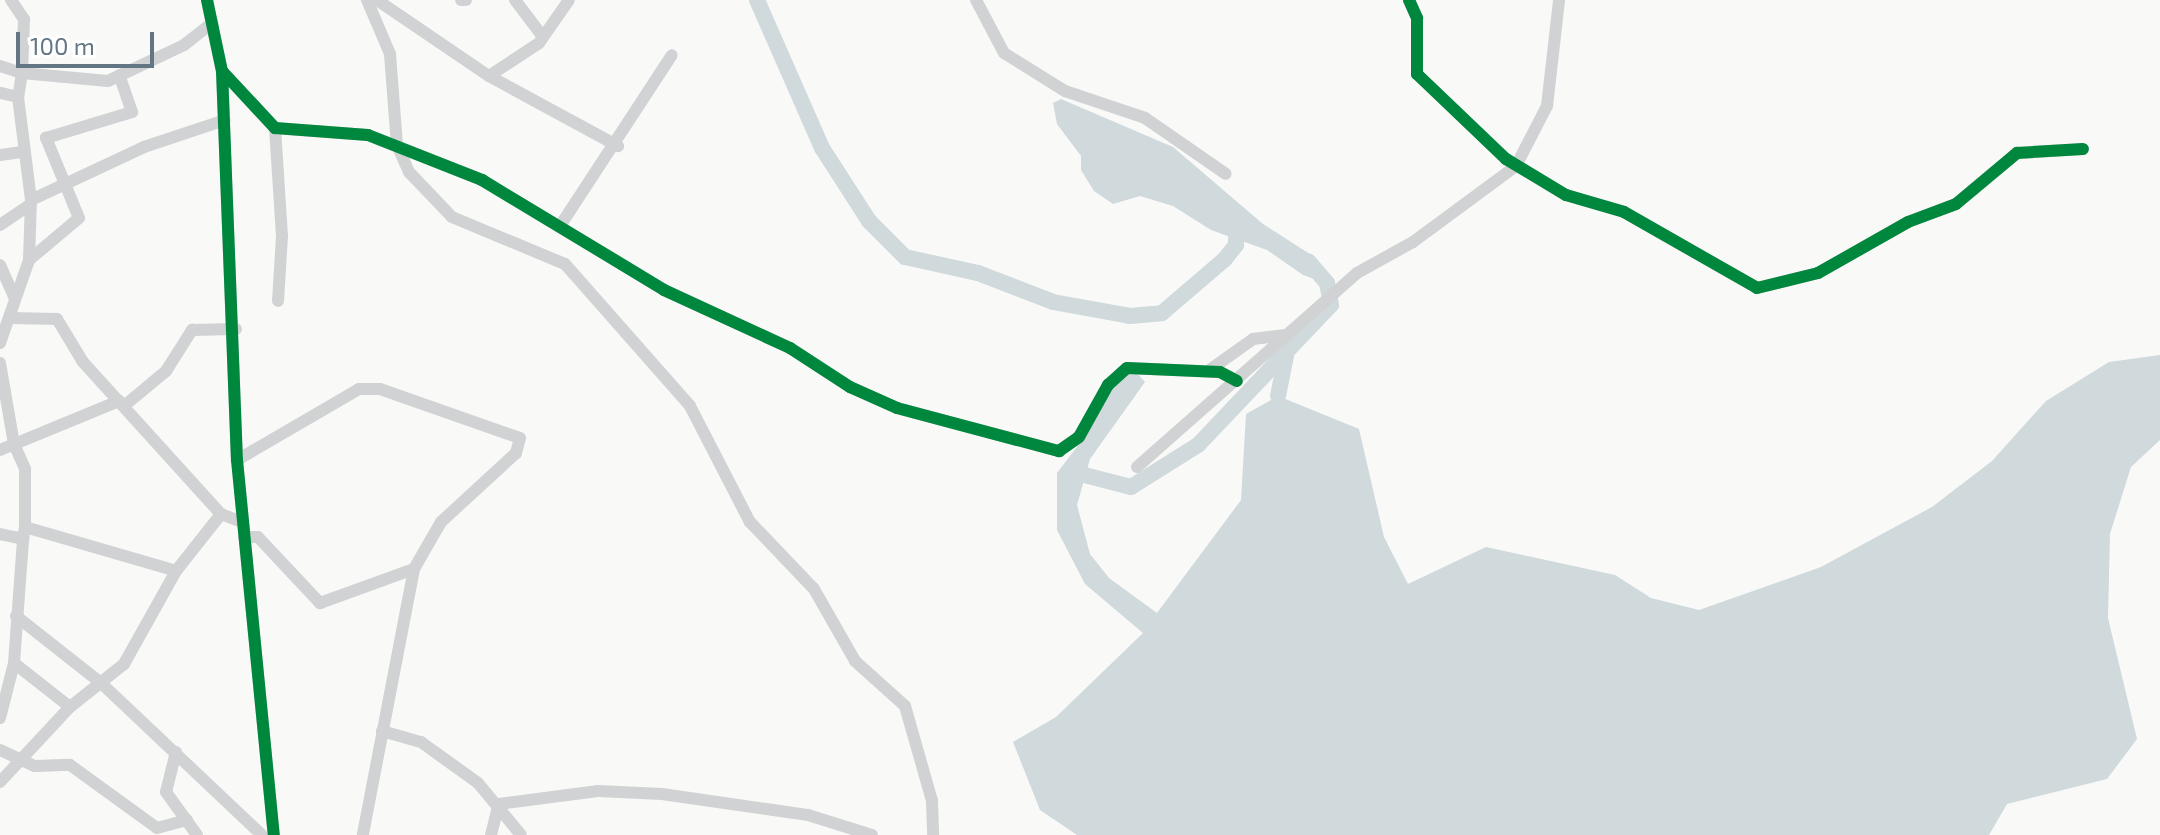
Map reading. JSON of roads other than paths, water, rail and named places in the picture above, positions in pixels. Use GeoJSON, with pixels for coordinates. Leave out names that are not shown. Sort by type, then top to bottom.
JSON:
{"type":"FeatureCollection","features":[{"type":"Feature","properties":{"kind":"street"},"geometry":{"type":"LineString","coordinates":[[0,343],[29,260],[31,202],[22,152],[18,97],[24,19],[11,0]]}},
{"type":"Feature","properties":{"kind":"street"},"geometry":{"type":"LineString","coordinates":[[207,0],[222,71],[236,329],[237,460],[274,835]]}},
{"type":"Feature","properties":{"kind":"street"},"geometry":{"type":"LineString","coordinates":[[367,0],[390,54],[397,145],[424,193],[452,217],[565,264],[690,406],[750,522],[814,589],[855,661],[905,706],[932,801],[933,835]]}},
{"type":"Feature","properties":{"kind":"street"},"geometry":{"type":"LineString","coordinates":[[377,0],[489,76],[618,146]]}},
{"type":"Feature","properties":{"kind":"street"},"geometry":{"type":"LineString","coordinates":[[515,0],[543,37]]}},
{"type":"Feature","properties":{"kind":"street"},"geometry":{"type":"LineString","coordinates":[[489,76],[543,37],[569,0]]}},
{"type":"Feature","properties":{"kind":"street"},"geometry":{"type":"LineString","coordinates":[[976,0],[1004,53],[1065,91],[1145,118],[1226,174]]}},
{"type":"Feature","properties":{"kind":"street"},"geometry":{"type":"LineString","coordinates":[[1409,0],[1417,18],[1417,74],[1516,166],[1566,195],[1624,212],[1745,284],[1771,287],[1818,273],[1908,222],[1956,204],[2017,153],[2083,149]]}},
{"type":"Feature","properties":{"kind":"street"},"geometry":{"type":"LineString","coordinates":[[1137,467],[1368,265],[1413,242],[1516,166],[1547,106],[1559,0]]}},
{"type":"Feature","properties":{"kind":"street"},"geometry":{"type":"LineString","coordinates":[[0,66],[22,73],[100,82],[184,45],[212,23]]}},
{"type":"Feature","properties":{"kind":"street"},"geometry":{"type":"LineString","coordinates":[[560,226],[618,146],[672,55]]}},
{"type":"Feature","properties":{"kind":"street"},"geometry":{"type":"LineString","coordinates":[[222,71],[275,128],[282,236],[278,301]]}},
{"type":"Feature","properties":{"kind":"street"},"geometry":{"type":"LineString","coordinates":[[29,260],[78,220],[67,182],[46,138],[132,112],[119,75]]}},
{"type":"Feature","properties":{"kind":"street"},"geometry":{"type":"LineString","coordinates":[[0,93],[18,97]]}},
{"type":"Feature","properties":{"kind":"street"},"geometry":{"type":"LineString","coordinates":[[0,225],[31,202],[67,182],[225,120]]}},
{"type":"Feature","properties":{"kind":"street"},"geometry":{"type":"LineString","coordinates":[[275,128],[368,135],[482,180],[664,290],[790,348],[869,398],[1059,451],[1079,437],[1108,385],[1127,368],[1208,370],[1237,381]]}},
{"type":"Feature","properties":{"kind":"street"},"geometry":{"type":"LineString","coordinates":[[0,155],[22,152]]}},
{"type":"Feature","properties":{"kind":"street"},"geometry":{"type":"LineString","coordinates":[[0,265],[15,298]]}},
{"type":"Feature","properties":{"kind":"street"},"geometry":{"type":"LineString","coordinates":[[11,318],[57,319],[121,404],[221,514],[242,522]]}},
{"type":"Feature","properties":{"kind":"street"},"geometry":{"type":"LineString","coordinates":[[0,450],[121,404],[166,371],[192,330],[236,329]]}},
{"type":"Feature","properties":{"kind":"street"},"geometry":{"type":"LineString","coordinates":[[1208,370],[1253,339],[1288,335]]}},
{"type":"Feature","properties":{"kind":"street"},"geometry":{"type":"LineString","coordinates":[[0,363],[14,444],[25,469],[24,533],[14,663],[2,699],[0,718]]}},
{"type":"Feature","properties":{"kind":"street"},"geometry":{"type":"LineString","coordinates":[[237,460],[359,389],[380,389],[516,433],[521,445],[441,522],[414,569],[363,835]]}},
{"type":"Feature","properties":{"kind":"street"},"geometry":{"type":"LineString","coordinates":[[0,782],[70,707],[127,660],[176,571],[221,514]]}},
{"type":"Feature","properties":{"kind":"street"},"geometry":{"type":"LineString","coordinates":[[0,534],[24,533],[176,571]]}},
{"type":"Feature","properties":{"kind":"street"},"geometry":{"type":"LineString","coordinates":[[244,537],[258,537],[320,603],[414,569]]}},
{"type":"Feature","properties":{"kind":"street"},"geometry":{"type":"LineString","coordinates":[[0,625],[16,622],[100,682],[262,835]]}},
{"type":"Feature","properties":{"kind":"street"},"geometry":{"type":"LineString","coordinates":[[14,663],[70,707]]}},
{"type":"Feature","properties":{"kind":"street"},"geometry":{"type":"LineString","coordinates":[[382,731],[421,742],[499,804],[521,835]]}},
{"type":"Feature","properties":{"kind":"street"},"geometry":{"type":"LineString","coordinates":[[0,750],[19,762],[70,765],[157,828],[187,820]]}},
{"type":"Feature","properties":{"kind":"street"},"geometry":{"type":"LineString","coordinates":[[176,752],[166,792],[197,835]]}},
{"type":"Feature","properties":{"kind":"street"},"geometry":{"type":"LineString","coordinates":[[499,804],[598,791],[662,794],[808,815],[872,835]]}},
{"type":"Feature","properties":{"kind":"street"},"geometry":{"type":"LineString","coordinates":[[491,835],[499,804]]}},
{"type":"Feature","properties":{"kind":"waterway"},"geometry":{"type":"LineString","coordinates":[[757,0],[822,148],[869,221],[905,257],[978,273],[1053,302],[1130,316],[1162,313],[1225,259],[1236,245],[1237,218]]}},
{"type":"Feature","properties":{"kind":"waterway"},"geometry":{"type":"LineString","coordinates":[[1069,471],[1131,487],[1198,445],[1331,305],[1327,283],[1308,261]]}},
{"type":"Feature","properties":{"kind":"waterway"},"geometry":{"type":"LineString","coordinates":[[1278,396],[1286,356]]}}]}
